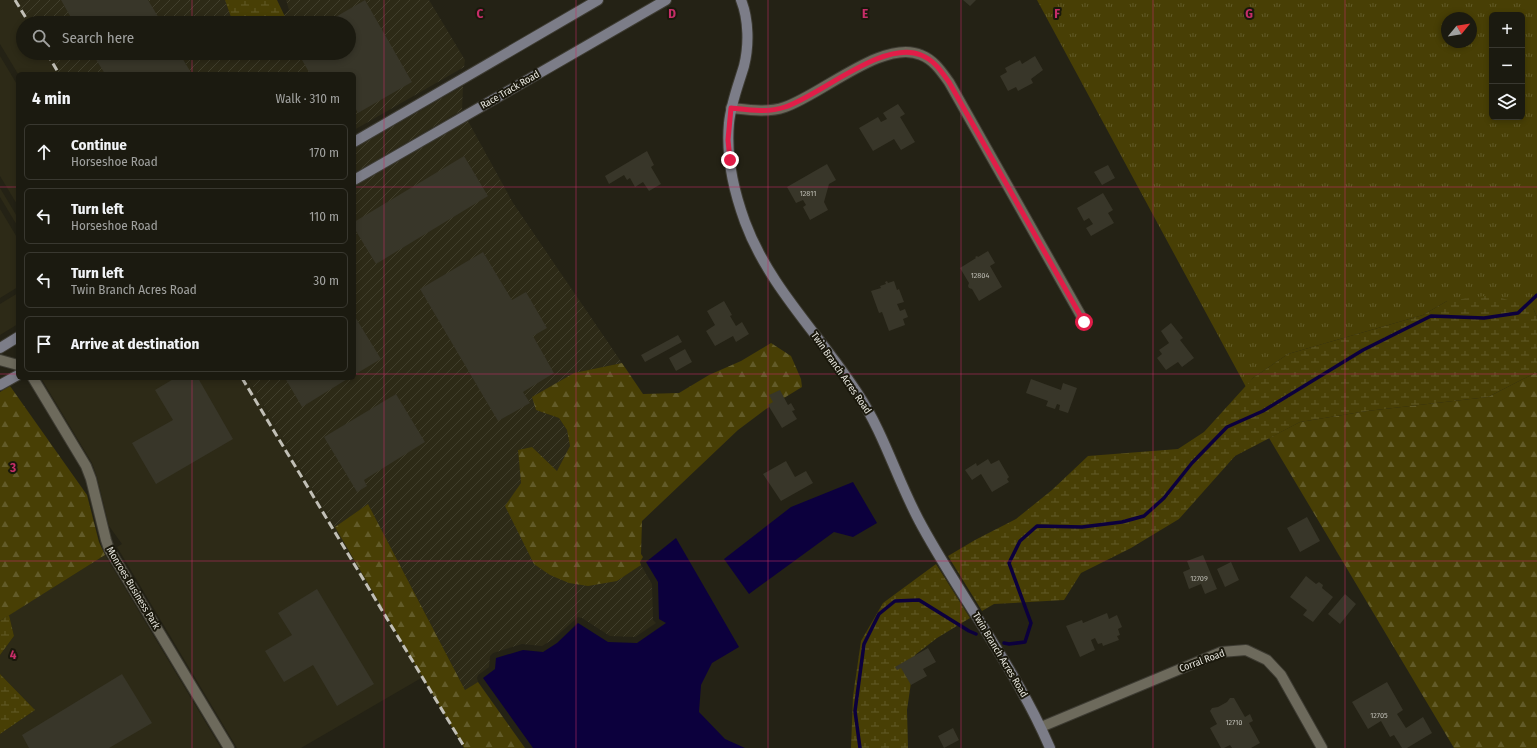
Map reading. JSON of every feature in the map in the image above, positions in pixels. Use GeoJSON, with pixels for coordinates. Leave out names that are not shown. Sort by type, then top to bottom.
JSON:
{"type":"FeatureCollection","features":[{"type":"Feature","properties":{"kind":"street"},"geometry":{"type":"LineString","coordinates":[[356,141],[598,0]]}},
{"type":"Feature","properties":{"kind":"street","name":"Race Track Road"},"geometry":{"type":"LineString","coordinates":[[356,179],[666,0]]}},
{"type":"Feature","properties":{"kind":"street","name":"Twin Branch Acres Road"},"geometry":{"type":"LineString","coordinates":[[741,0],[746,21],[747,52],[744,67],[731,108],[728,140],[730,160],[739,201],[753,242],[780,286],[844,374],[868,410],[922,526],[1017,682],[1041,727],[1050,748]]}},
{"type":"Feature","properties":{"kind":"street"},"geometry":{"type":"LineString","coordinates":[[731,108],[760,111],[784,108],[799,102],[874,59],[888,54],[910,52],[920,54],[931,60],[940,69],[949,82],[1084,322]]}},
{"type":"Feature","properties":{"kind":"street"},"geometry":{"type":"LineString","coordinates":[[0,348],[16,338]]}},
{"type":"Feature","properties":{"kind":"street"},"geometry":{"type":"LineString","coordinates":[[0,360],[16,364]]}},
{"type":"Feature","properties":{"kind":"street"},"geometry":{"type":"LineString","coordinates":[[0,385],[16,375]]}},
{"type":"Feature","properties":{"kind":"street","name":"Monroes Business Park"},"geometry":{"type":"LineString","coordinates":[[34,380],[86,466],[91,479],[106,540],[110,549],[229,748]]}},
{"type":"Feature","properties":{"kind":"street","name":"Corral Road"},"geometry":{"type":"LineString","coordinates":[[1041,727],[1222,652],[1246,650],[1267,660],[1281,675],[1322,748]]}},
{"type":"Feature","properties":{"kind":"shaded area"},"geometry":{"type":"Polygon","coordinates":[[[0,0],[26,0],[17,5],[24,16],[16,16],[16,60],[50,60],[58,72],[17,72],[0,44],[0,0]]]}},
{"type":"Feature","properties":{"kind":"shaded area"},"geometry":{"type":"Polygon","coordinates":[[[26,0],[225,0],[231,16],[24,16],[17,5],[26,0]]]}},
{"type":"Feature","properties":{"kind":"shaded area"},"geometry":{"type":"Polygon","coordinates":[[[286,0],[429,0],[465,60],[464,67],[356,129],[356,72],[58,72],[50,60],[356,60],[356,16],[284,16],[289,10],[286,0]]]}},
{"type":"Feature","properties":{"kind":"shaded area"},"geometry":{"type":"Polygon","coordinates":[[[0,56],[16,83],[16,203],[0,176],[0,56]]]}},
{"type":"Feature","properties":{"kind":"shaded area"},"geometry":{"type":"Polygon","coordinates":[[[463,86],[462,110],[356,172],[356,148],[463,86]]]}},
{"type":"Feature","properties":{"kind":"shaded area"},"geometry":{"type":"Polygon","coordinates":[[[468,121],[513,203],[622,363],[574,373],[533,397],[536,410],[559,418],[567,430],[570,446],[557,472],[532,447],[518,450],[521,483],[617,581],[641,565],[652,584],[653,620],[656,623],[635,637],[610,636],[578,617],[553,639],[542,646],[522,644],[493,653],[490,656],[489,667],[478,675],[478,682],[465,690],[368,504],[335,527],[249,380],[356,380],[356,186],[468,121]]]}},
{"type":"Feature","properties":{"kind":"shaded area"},"geometry":{"type":"Polygon","coordinates":[[[0,188],[16,215],[16,224],[0,197],[0,188]]]}},
{"type":"Feature","properties":{"kind":"shaded area"},"geometry":{"type":"Polygon","coordinates":[[[0,209],[16,236],[16,288],[0,298],[0,209]]]}},
{"type":"Feature","properties":{"kind":"shaded area"},"geometry":{"type":"Polygon","coordinates":[[[16,294],[16,325],[0,335],[0,304],[16,294]]]}},
{"type":"Feature","properties":{"kind":"shaded area"},"geometry":{"type":"Polygon","coordinates":[[[42,380],[249,380],[423,677],[301,748],[237,748],[117,547],[122,544],[109,526],[92,463],[42,380]]]}},
{"type":"Feature","properties":{"kind":"shaded area"},"geometry":{"type":"Polygon","coordinates":[[[853,482],[877,523],[853,537],[834,532],[749,594],[724,559],[791,507],[853,482]]]}},
{"type":"Feature","properties":{"kind":"shaded area"},"geometry":{"type":"Polygon","coordinates":[[[676,538],[739,647],[712,663],[701,685],[699,712],[725,739],[745,748],[533,748],[483,678],[495,669],[496,658],[523,650],[543,652],[557,643],[578,623],[608,642],[637,643],[666,623],[659,619],[658,582],[646,562],[676,538]]]}},
{"type":"Feature","properties":{"kind":"shaded area"},"geometry":{"type":"Polygon","coordinates":[[[105,555],[221,748],[0,748],[0,734],[35,710],[0,674],[0,655],[14,636],[9,615],[105,555]]]}},
{"type":"Feature","properties":{"kind":"green space"},"geometry":{"type":"Polygon","coordinates":[[[225,0],[277,0],[285,16],[231,16],[225,0]]]}},
{"type":"Feature","properties":{"kind":"green space"},"geometry":{"type":"Polygon","coordinates":[[[1037,0],[1537,0],[1537,317],[1533,308],[1447,301],[1423,315],[1288,354],[1253,378],[1246,387],[1037,0]]]}},
{"type":"Feature","properties":{"kind":"green space"},"geometry":{"type":"Polygon","coordinates":[[[1492,295],[1533,308],[1537,317],[1537,372],[1488,397],[1367,411],[1300,422],[1235,456],[1179,519],[1131,548],[1081,573],[1064,600],[994,604],[982,611],[948,556],[1016,519],[1052,490],[1088,456],[1178,449],[1204,432],[1253,378],[1288,354],[1423,315],[1447,301],[1492,295]]]}},
{"type":"Feature","properties":{"kind":"green space"},"geometry":{"type":"Polygon","coordinates":[[[771,343],[791,356],[801,379],[802,387],[766,409],[738,430],[642,521],[641,554],[643,557],[640,562],[641,565],[617,581],[588,586],[569,583],[550,575],[534,564],[505,506],[521,483],[518,450],[532,447],[557,471],[570,446],[567,430],[559,418],[536,410],[532,397],[574,373],[622,363],[643,394],[679,393],[709,375],[741,361],[771,343]]]}},
{"type":"Feature","properties":{"kind":"green space"},"geometry":{"type":"Polygon","coordinates":[[[1537,372],[1537,748],[1454,748],[1269,438],[1300,422],[1367,411],[1488,397],[1537,372]]]}},
{"type":"Feature","properties":{"kind":"green space"},"geometry":{"type":"Polygon","coordinates":[[[10,386],[87,495],[99,542],[105,555],[0,621],[0,392],[10,386]]]}},
{"type":"Feature","properties":{"kind":"green space"},"geometry":{"type":"Polygon","coordinates":[[[368,504],[465,690],[478,682],[525,748],[464,748],[335,527],[368,504]]]}},
{"type":"Feature","properties":{"kind":"green space"},"geometry":{"type":"Polygon","coordinates":[[[936,564],[970,618],[937,638],[915,655],[907,710],[908,748],[851,748],[853,696],[861,641],[883,603],[936,564]]]}},
{"type":"Feature","properties":{"kind":"green space"},"geometry":{"type":"Polygon","coordinates":[[[9,615],[14,636],[0,655],[0,621],[9,615]]]}},
{"type":"Feature","properties":{"kind":"green space"},"geometry":{"type":"Polygon","coordinates":[[[0,674],[35,710],[0,734],[0,674]]]}},
{"type":"Feature","properties":{"kind":"building"},"geometry":{"type":"Polygon","coordinates":[[[61,0],[148,0],[158,16],[70,16],[61,0]]]}},
{"type":"Feature","properties":{"kind":"building"},"geometry":{"type":"Polygon","coordinates":[[[365,0],[412,82],[358,113],[356,110],[356,72],[309,72],[302,60],[356,60],[356,16],[337,16],[365,0]]]}},
{"type":"Feature","properties":{"kind":"building"},"geometry":{"type":"Polygon","coordinates":[[[963,0],[976,0],[970,6],[963,0]]]}},
{"type":"Feature","properties":{"kind":"building"},"geometry":{"type":"Polygon","coordinates":[[[1035,56],[1043,70],[1031,79],[1033,83],[1018,91],[1016,87],[1008,91],[1000,76],[1007,72],[1005,68],[1020,60],[1022,64],[1035,56]]]}},
{"type":"Feature","properties":{"kind":"building"},"geometry":{"type":"Polygon","coordinates":[[[96,60],[183,60],[191,72],[104,72],[96,60]]]}},
{"type":"Feature","properties":{"kind":"building"},"geometry":{"type":"Polygon","coordinates":[[[898,104],[905,114],[900,117],[915,142],[901,150],[894,139],[873,151],[859,128],[878,117],[881,122],[887,119],[883,113],[898,104]]]}},
{"type":"Feature","properties":{"kind":"building"},"geometry":{"type":"Polygon","coordinates":[[[647,151],[654,165],[651,167],[661,184],[649,191],[643,182],[635,187],[630,178],[627,180],[624,175],[609,184],[605,176],[647,151]]]}},
{"type":"Feature","properties":{"kind":"building"},"geometry":{"type":"Polygon","coordinates":[[[464,156],[488,196],[376,264],[356,231],[356,221],[464,156]]]}},
{"type":"Feature","properties":{"kind":"building"},"geometry":{"type":"Polygon","coordinates":[[[827,164],[836,180],[829,184],[824,202],[828,210],[810,220],[803,207],[806,205],[803,200],[796,203],[787,187],[827,164]]]}},
{"type":"Feature","properties":{"kind":"building"},"geometry":{"type":"Polygon","coordinates":[[[1108,165],[1115,178],[1102,185],[1094,172],[1108,165]]]}},
{"type":"Feature","properties":{"kind":"building"},"geometry":{"type":"Polygon","coordinates":[[[1103,193],[1113,210],[1108,213],[1114,223],[1091,236],[1086,228],[1093,224],[1089,218],[1084,221],[1077,208],[1103,193]]]}},
{"type":"Feature","properties":{"kind":"building"},"geometry":{"type":"Polygon","coordinates":[[[988,251],[995,263],[990,266],[1002,287],[979,301],[972,289],[969,288],[969,283],[960,268],[976,258],[975,257],[978,257],[988,251]]]}},
{"type":"Feature","properties":{"kind":"building"},"geometry":{"type":"Polygon","coordinates":[[[483,252],[512,300],[526,292],[547,328],[533,336],[554,373],[523,392],[530,403],[498,421],[420,289],[483,252]]]}},
{"type":"Feature","properties":{"kind":"building"},"geometry":{"type":"Polygon","coordinates":[[[887,281],[888,283],[894,281],[897,290],[899,289],[904,302],[897,304],[900,311],[905,309],[908,317],[903,319],[905,325],[889,331],[882,312],[879,313],[871,291],[881,288],[880,286],[886,284],[885,282],[887,281]]]}},
{"type":"Feature","properties":{"kind":"building"},"geometry":{"type":"Polygon","coordinates":[[[724,301],[736,326],[742,322],[749,334],[736,342],[733,336],[715,346],[706,331],[715,325],[707,311],[724,301]]]}},
{"type":"Feature","properties":{"kind":"building"},"geometry":{"type":"Polygon","coordinates":[[[356,318],[381,359],[356,374],[356,318]]]}},
{"type":"Feature","properties":{"kind":"building"},"geometry":{"type":"Polygon","coordinates":[[[1171,323],[1183,338],[1180,340],[1194,358],[1182,367],[1178,362],[1166,370],[1157,358],[1162,354],[1159,350],[1169,343],[1161,331],[1171,323]]]}},
{"type":"Feature","properties":{"kind":"building"},"geometry":{"type":"Polygon","coordinates":[[[678,335],[682,342],[645,362],[641,355],[678,335]]]}},
{"type":"Feature","properties":{"kind":"building"},"geometry":{"type":"Polygon","coordinates":[[[685,349],[692,362],[676,371],[669,358],[685,349]]]}},
{"type":"Feature","properties":{"kind":"building"},"geometry":{"type":"Polygon","coordinates":[[[1031,379],[1061,390],[1063,383],[1077,388],[1068,413],[1059,410],[1060,405],[1057,404],[1055,409],[1046,406],[1048,401],[1026,393],[1031,379]]]}},
{"type":"Feature","properties":{"kind":"building"},"geometry":{"type":"Polygon","coordinates":[[[172,380],[199,380],[233,439],[156,484],[132,443],[173,420],[155,390],[172,380]]]}},
{"type":"Feature","properties":{"kind":"building"},"geometry":{"type":"Polygon","coordinates":[[[286,380],[346,380],[302,407],[286,380]]]}},
{"type":"Feature","properties":{"kind":"building"},"geometry":{"type":"Polygon","coordinates":[[[780,390],[788,405],[791,403],[795,410],[792,411],[797,419],[782,428],[768,405],[773,402],[769,395],[780,390]]]}},
{"type":"Feature","properties":{"kind":"building"},"geometry":{"type":"Polygon","coordinates":[[[396,394],[425,442],[364,480],[367,486],[357,492],[324,437],[396,394]]]}},
{"type":"Feature","properties":{"kind":"building"},"geometry":{"type":"Polygon","coordinates":[[[988,459],[991,464],[999,460],[1009,477],[1007,479],[1009,482],[992,492],[981,474],[972,480],[965,470],[976,463],[977,466],[988,459]]]}},
{"type":"Feature","properties":{"kind":"building"},"geometry":{"type":"Polygon","coordinates":[[[786,461],[795,477],[806,471],[813,483],[781,501],[763,474],[786,461]]]}},
{"type":"Feature","properties":{"kind":"building"},"geometry":{"type":"Polygon","coordinates":[[[1307,517],[1320,541],[1300,552],[1287,528],[1307,517]]]}},
{"type":"Feature","properties":{"kind":"building"},"geometry":{"type":"Polygon","coordinates":[[[1203,555],[1217,589],[1205,594],[1201,584],[1189,589],[1183,572],[1190,569],[1187,561],[1203,555]]]}},
{"type":"Feature","properties":{"kind":"building"},"geometry":{"type":"Polygon","coordinates":[[[1231,562],[1239,580],[1225,587],[1217,569],[1231,562]]]}},
{"type":"Feature","properties":{"kind":"building"},"geometry":{"type":"Polygon","coordinates":[[[1306,576],[1316,584],[1319,582],[1323,585],[1322,588],[1333,597],[1313,622],[1303,615],[1307,610],[1290,597],[1306,576]]]}},
{"type":"Feature","properties":{"kind":"building"},"geometry":{"type":"Polygon","coordinates":[[[317,589],[374,684],[337,706],[313,665],[284,682],[265,651],[292,635],[278,613],[317,589]]]}},
{"type":"Feature","properties":{"kind":"building"},"geometry":{"type":"Polygon","coordinates":[[[1345,594],[1356,604],[1340,624],[1328,614],[1345,594]]]}},
{"type":"Feature","properties":{"kind":"building"},"geometry":{"type":"Polygon","coordinates":[[[1107,613],[1109,619],[1117,615],[1122,627],[1118,629],[1120,635],[1117,636],[1119,640],[1103,646],[1102,643],[1098,644],[1095,638],[1091,640],[1095,650],[1080,657],[1066,626],[1082,620],[1083,623],[1107,613]]]}},
{"type":"Feature","properties":{"kind":"building"},"geometry":{"type":"Polygon","coordinates":[[[928,648],[936,662],[923,669],[927,676],[911,685],[901,668],[897,670],[895,667],[928,648]]]}},
{"type":"Feature","properties":{"kind":"building"},"geometry":{"type":"Polygon","coordinates":[[[122,674],[152,723],[109,748],[29,748],[22,735],[122,674]]]}},
{"type":"Feature","properties":{"kind":"building"},"geometry":{"type":"Polygon","coordinates":[[[1387,682],[1403,710],[1397,714],[1406,728],[1423,717],[1432,733],[1407,748],[1402,748],[1394,735],[1390,737],[1381,721],[1368,729],[1352,702],[1387,682]]]}},
{"type":"Feature","properties":{"kind":"building"},"geometry":{"type":"Polygon","coordinates":[[[1230,698],[1234,698],[1245,717],[1250,714],[1253,721],[1249,723],[1260,743],[1251,748],[1232,748],[1230,745],[1221,748],[1210,728],[1217,724],[1210,711],[1212,708],[1218,707],[1227,702],[1230,698]]]}},
{"type":"Feature","properties":{"kind":"building"},"geometry":{"type":"Polygon","coordinates":[[[953,728],[959,740],[944,748],[938,736],[953,728]]]}},
{"type":"Feature","properties":{"kind":"waterway"},"geometry":{"type":"LineString","coordinates":[[1004,643],[1009,644],[1025,642],[1031,623],[1009,563],[1020,541],[1037,526],[1082,527],[1122,522],[1144,516],[1164,498],[1192,463],[1227,427],[1263,411],[1363,350],[1431,316],[1484,318],[1518,313],[1537,295]]}},
{"type":"Feature","properties":{"kind":"waterway"},"geometry":{"type":"LineString","coordinates":[[860,748],[855,711],[864,644],[879,614],[895,601],[919,600],[976,634]]}},
{"type":"Feature","properties":{"kind":"railway"},"geometry":{"type":"LineString","coordinates":[[15,0],[25,16]]}},
{"type":"Feature","properties":{"kind":"railway"},"geometry":{"type":"LineString","coordinates":[[51,60],[58,72]]}},
{"type":"Feature","properties":{"kind":"railway"},"geometry":{"type":"LineString","coordinates":[[243,380],[465,748]]}},
{"type":"Feature","properties":{"kind":"route"},"geometry":{"type":"LineString","coordinates":[[730,160],[728,124],[731,108],[754,111],[784,108],[799,102],[874,59],[898,52],[920,54],[931,60],[940,69],[949,82],[1084,322]]}}]}
